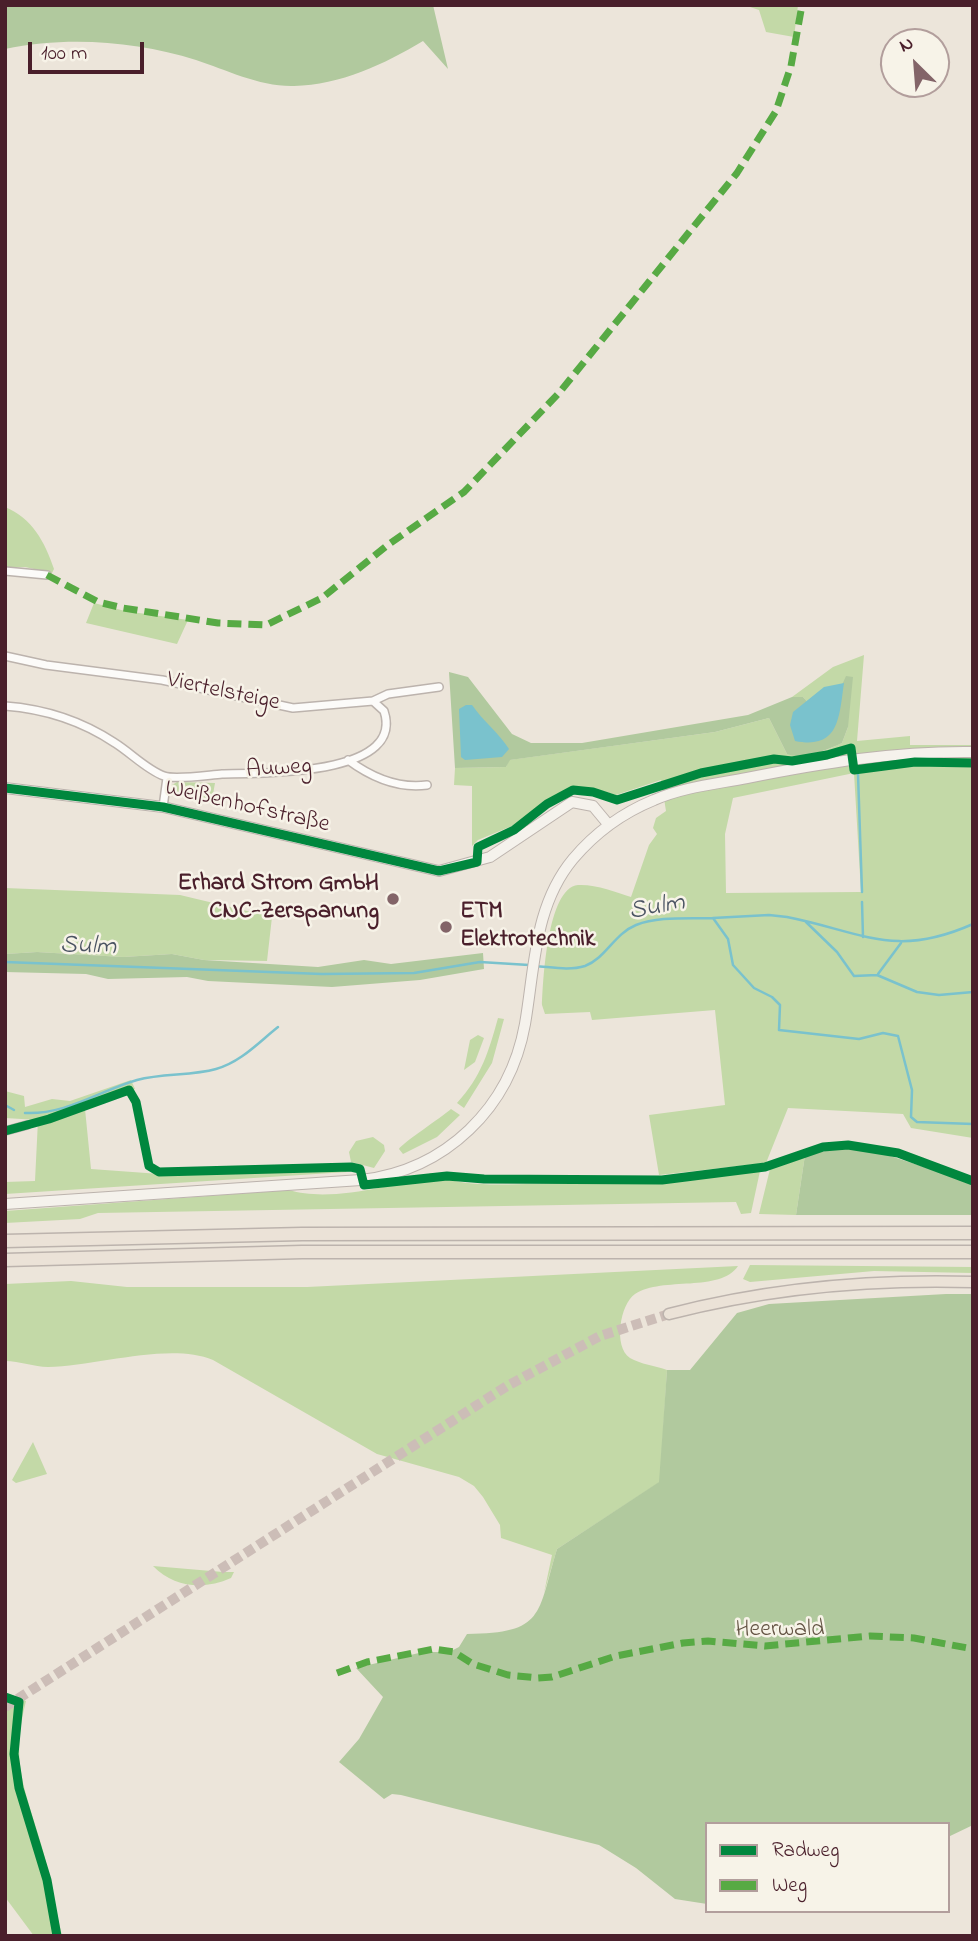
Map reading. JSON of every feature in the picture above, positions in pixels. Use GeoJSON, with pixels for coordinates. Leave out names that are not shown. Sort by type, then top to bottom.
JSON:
{"type":"FeatureCollection","features":[{"type":"Feature","properties":{"kind":"highway"},"geometry":{"type":"LineString","coordinates":[[5,1241],[302,1234],[973,1233]]}},
{"type":"Feature","properties":{"kind":"highway"},"geometry":{"type":"LineString","coordinates":[[5,1260],[302,1252],[973,1252]]}},
{"type":"Feature","properties":{"kind":"main road"},"geometry":{"type":"LineString","coordinates":[[669,1314],[744,1296],[803,1287],[918,1281],[973,1282]]}},
{"type":"Feature","properties":{"kind":"street"},"geometry":{"type":"LineString","coordinates":[[5,571],[47,575]]}},
{"type":"Feature","properties":{"kind":"street","name":"Viertelsteige"},"geometry":{"type":"LineString","coordinates":[[5,656],[46,665],[162,680],[278,707],[310,708],[373,701],[382,695],[399,691],[439,687]]}},
{"type":"Feature","properties":{"kind":"street","name":"Auweg"},"geometry":{"type":"LineString","coordinates":[[167,778],[304,771],[348,760],[378,745],[386,732],[384,711],[373,701]]}},
{"type":"Feature","properties":{"kind":"street"},"geometry":{"type":"LineString","coordinates":[[5,706],[28,708],[88,727],[167,778],[163,807]]}},
{"type":"Feature","properties":{"kind":"street"},"geometry":{"type":"LineString","coordinates":[[5,1203],[361,1180],[397,1174],[422,1164],[460,1140],[487,1112],[502,1089],[520,1046],[542,916],[554,888],[572,860],[608,824],[655,799],[718,783],[853,758],[973,752]]}},
{"type":"Feature","properties":{"kind":"street"},"geometry":{"type":"LineString","coordinates":[[348,760],[379,779],[399,785],[427,786]]}},
{"type":"Feature","properties":{"kind":"street","name":"Weißenhofstraße"},"geometry":{"type":"LineString","coordinates":[[5,788],[163,807],[439,871],[490,857],[572,802],[593,806],[608,824]]}},
{"type":"Feature","properties":{"kind":"street"},"geometry":{"type":"LineString","coordinates":[[5,1131],[27,1125]]}},
{"type":"Feature","properties":{"kind":"green space"},"geometry":{"type":"Polygon","coordinates":[[[5,5],[433,5],[448,69],[423,41],[362,72],[328,82],[294,86],[256,81],[196,60],[150,48],[77,42],[5,49],[5,5]]]}},
{"type":"Feature","properties":{"kind":"green space"},"geometry":{"type":"Polygon","coordinates":[[[798,5],[794,37],[766,32],[759,10],[750,7],[798,5]]]}},
{"type":"Feature","properties":{"kind":"green space"},"geometry":{"type":"Polygon","coordinates":[[[5,507],[30,524],[42,540],[54,569],[52,573],[25,567],[5,568],[5,507]]]}},
{"type":"Feature","properties":{"kind":"green space"},"geometry":{"type":"Polygon","coordinates":[[[94,603],[125,611],[188,620],[177,644],[86,623],[94,603]]]}},
{"type":"Feature","properties":{"kind":"green space"},"geometry":{"type":"Polygon","coordinates":[[[864,655],[857,741],[910,736],[910,745],[973,745],[973,1138],[911,1128],[903,1114],[788,1108],[766,1163],[659,1175],[649,1115],[725,1105],[715,1010],[592,1020],[590,1012],[545,1014],[542,1005],[549,937],[559,902],[568,890],[578,885],[598,887],[631,897],[649,845],[657,834],[653,828],[656,818],[666,811],[661,780],[616,795],[592,788],[567,789],[512,826],[478,840],[472,846],[472,786],[454,785],[455,768],[506,767],[509,760],[715,732],[769,718],[787,754],[824,751],[842,743],[848,727],[829,727],[803,697],[792,697],[833,667],[864,655]],[[854,773],[733,798],[725,834],[726,893],[861,892],[854,773]]]}},
{"type":"Feature","properties":{"kind":"green space"},"geometry":{"type":"Polygon","coordinates":[[[449,672],[468,677],[512,734],[531,743],[582,743],[748,715],[792,697],[803,697],[813,708],[842,685],[846,676],[853,677],[848,727],[842,743],[815,753],[800,756],[787,754],[769,718],[715,732],[510,760],[506,767],[455,768],[449,672]]]}},
{"type":"Feature","properties":{"kind":"green space"},"geometry":{"type":"Polygon","coordinates":[[[177,782],[215,783],[212,800],[171,794],[172,785],[177,782]]]}},
{"type":"Feature","properties":{"kind":"green space"},"geometry":{"type":"Polygon","coordinates":[[[5,888],[180,895],[272,917],[267,961],[204,960],[172,954],[123,957],[37,952],[5,954],[5,888]]]}},
{"type":"Feature","properties":{"kind":"green space"},"geometry":{"type":"Polygon","coordinates":[[[37,952],[123,957],[172,954],[204,960],[318,967],[364,960],[391,964],[483,953],[484,969],[420,980],[332,987],[208,981],[187,977],[108,979],[86,974],[5,972],[5,954],[37,952]]]}},
{"type":"Feature","properties":{"kind":"green space"},"geometry":{"type":"Polygon","coordinates":[[[498,1018],[504,1019],[492,1063],[464,1108],[457,1103],[483,1063],[498,1018]]]}},
{"type":"Feature","properties":{"kind":"green space"},"geometry":{"type":"Polygon","coordinates":[[[478,1035],[484,1038],[475,1062],[464,1070],[470,1040],[478,1035]]]}},
{"type":"Feature","properties":{"kind":"green space"},"geometry":{"type":"Polygon","coordinates":[[[131,1080],[135,1089],[85,1109],[91,1169],[160,1174],[342,1168],[347,1172],[5,1194],[5,1182],[35,1181],[38,1120],[5,1118],[5,1091],[24,1096],[25,1107],[52,1099],[70,1101],[131,1080]]]}},
{"type":"Feature","properties":{"kind":"green space"},"geometry":{"type":"Polygon","coordinates":[[[451,1109],[460,1115],[437,1137],[403,1154],[399,1149],[401,1146],[451,1109]]]}},
{"type":"Feature","properties":{"kind":"green space"},"geometry":{"type":"Polygon","coordinates":[[[373,1137],[384,1145],[385,1151],[374,1168],[351,1162],[349,1152],[356,1141],[373,1137]]]}},
{"type":"Feature","properties":{"kind":"green space"},"geometry":{"type":"Polygon","coordinates":[[[846,1147],[875,1151],[973,1183],[973,1215],[796,1215],[805,1155],[846,1147]]]}},
{"type":"Feature","properties":{"kind":"green space"},"geometry":{"type":"Polygon","coordinates":[[[805,1155],[796,1215],[759,1214],[770,1169],[805,1155]]]}},
{"type":"Feature","properties":{"kind":"green space"},"geometry":{"type":"Polygon","coordinates":[[[760,1171],[751,1213],[741,1214],[736,1202],[98,1213],[80,1219],[5,1223],[5,1211],[289,1190],[341,1194],[380,1188],[431,1173],[456,1181],[496,1184],[648,1181],[760,1171]]]}},
{"type":"Feature","properties":{"kind":"green space"},"geometry":{"type":"Polygon","coordinates":[[[750,1265],[973,1267],[973,1273],[874,1271],[750,1282],[743,1279],[750,1265]]]}},
{"type":"Feature","properties":{"kind":"green space"},"geometry":{"type":"Polygon","coordinates":[[[738,1266],[730,1274],[718,1279],[660,1286],[635,1294],[630,1299],[620,1326],[625,1353],[634,1360],[667,1370],[660,1482],[557,1549],[544,1593],[552,1555],[501,1538],[500,1525],[474,1486],[459,1477],[377,1454],[213,1360],[176,1353],[48,1367],[5,1361],[5,1284],[71,1281],[127,1287],[307,1287],[738,1266]]]}},
{"type":"Feature","properties":{"kind":"green space","name":"Heerwald"},"geometry":{"type":"Polygon","coordinates":[[[973,1294],[973,1825],[950,1836],[950,1822],[705,1822],[705,1904],[675,1899],[636,1868],[599,1845],[401,1795],[392,1794],[384,1799],[339,1762],[359,1739],[383,1697],[356,1668],[423,1652],[449,1652],[459,1647],[467,1634],[511,1630],[534,1616],[540,1605],[557,1549],[659,1482],[667,1370],[690,1370],[737,1313],[769,1304],[973,1294]]]}},
{"type":"Feature","properties":{"kind":"green space"},"geometry":{"type":"Polygon","coordinates":[[[33,1442],[47,1474],[16,1483],[12,1480],[33,1442]]]}},
{"type":"Feature","properties":{"kind":"green space"},"geometry":{"type":"Polygon","coordinates":[[[153,1566],[234,1572],[231,1578],[221,1582],[190,1585],[171,1579],[153,1566]]]}},
{"type":"Feature","properties":{"kind":"green space"},"geometry":{"type":"Polygon","coordinates":[[[5,1692],[26,1701],[19,1742],[22,1775],[45,1858],[62,1936],[34,1936],[5,1897],[5,1692]]]}},
{"type":"Feature","properties":{"kind":"water"},"geometry":{"type":"Polygon","coordinates":[[[844,683],[838,718],[829,735],[810,742],[795,741],[790,725],[793,712],[824,687],[844,683]]]}},
{"type":"Feature","properties":{"kind":"water"},"geometry":{"type":"Polygon","coordinates":[[[472,705],[505,743],[509,749],[502,757],[465,760],[461,757],[459,709],[472,705]]]}},
{"type":"Feature","properties":{"kind":"waterway"},"geometry":{"type":"LineString","coordinates":[[858,774],[862,892]]}},
{"type":"Feature","properties":{"kind":"waterway"},"geometry":{"type":"LineString","coordinates":[[862,902],[863,937]]}},
{"type":"Feature","properties":{"kind":"waterway"},"geometry":{"type":"LineString","coordinates":[[713,918],[769,915],[787,917],[858,935],[899,941],[921,940],[973,924]]}},
{"type":"Feature","properties":{"kind":"waterway","name":"Sulm"},"geometry":{"type":"LineString","coordinates":[[535,966],[585,966],[599,957],[628,929],[645,922],[713,918],[728,939],[733,965],[754,988],[772,997],[780,1005],[779,1030],[859,1039],[883,1033],[898,1036],[912,1090],[911,1117],[917,1122],[973,1124]]}},
{"type":"Feature","properties":{"kind":"waterway"},"geometry":{"type":"LineString","coordinates":[[806,922],[837,952],[854,976],[877,975],[917,992],[939,995],[973,992]]}},
{"type":"Feature","properties":{"kind":"waterway"},"geometry":{"type":"LineString","coordinates":[[878,974],[901,943]]}},
{"type":"Feature","properties":{"kind":"waterway","name":"Sulm"},"geometry":{"type":"LineString","coordinates":[[5,962],[322,974],[414,973],[480,962],[529,965]]}},
{"type":"Feature","properties":{"kind":"waterway"},"geometry":{"type":"LineString","coordinates":[[25,1113],[40,1113],[68,1106],[137,1080],[197,1073],[225,1066],[242,1057],[278,1027]]}},
{"type":"Feature","properties":{"kind":"waterway"},"geometry":{"type":"LineString","coordinates":[[5,1105],[14,1110]]}},
{"type":"Feature","properties":{"kind":"tunnel"},"geometry":{"type":"LineString","coordinates":[[5,1707],[507,1386],[600,1336],[669,1314]]}},
{"type":"Feature","properties":{"kind":"marked path"},"geometry":{"type":"LineString","coordinates":[[47,575],[98,602],[123,608],[218,623],[266,625],[322,598],[389,544],[464,492],[559,393],[737,173],[776,111],[791,66],[802,5]]}},
{"type":"Feature","properties":{"kind":"marked path"},"geometry":{"type":"LineString","coordinates":[[337,1673],[367,1662],[434,1649],[454,1652],[473,1664],[508,1675],[538,1678],[552,1677],[616,1656],[708,1641],[765,1646],[870,1636],[914,1638],[973,1649]]}},
{"type":"Feature","properties":{"kind":"cycle path"},"geometry":{"type":"LineString","coordinates":[[5,788],[163,807],[439,871],[477,862],[478,847],[514,830],[547,804],[573,790],[593,792],[617,800],[701,773],[774,759],[792,761],[851,748],[854,770],[915,762],[973,763]]}},
{"type":"Feature","properties":{"kind":"cycle path"},"geometry":{"type":"LineString","coordinates":[[5,1131],[49,1119],[129,1090],[136,1102],[149,1166],[159,1172],[351,1167],[360,1169],[364,1185],[447,1176],[484,1179],[662,1180],[765,1167],[823,1147],[848,1145],[898,1153],[973,1181]]}},
{"type":"Feature","properties":{"kind":"cycle path"},"geometry":{"type":"LineString","coordinates":[[5,1697],[19,1702],[14,1754],[19,1788],[47,1880],[57,1936]]}},
{"type":"Feature","properties":{"kind":"place","name":"Erhard Strom GmbH CNC-Zerspanung"},"geometry":{"type":"Point","coordinates":[393,899]}},
{"type":"Feature","properties":{"kind":"place","name":"ETM Elektrotechnik"},"geometry":{"type":"Point","coordinates":[446,927]}}]}
